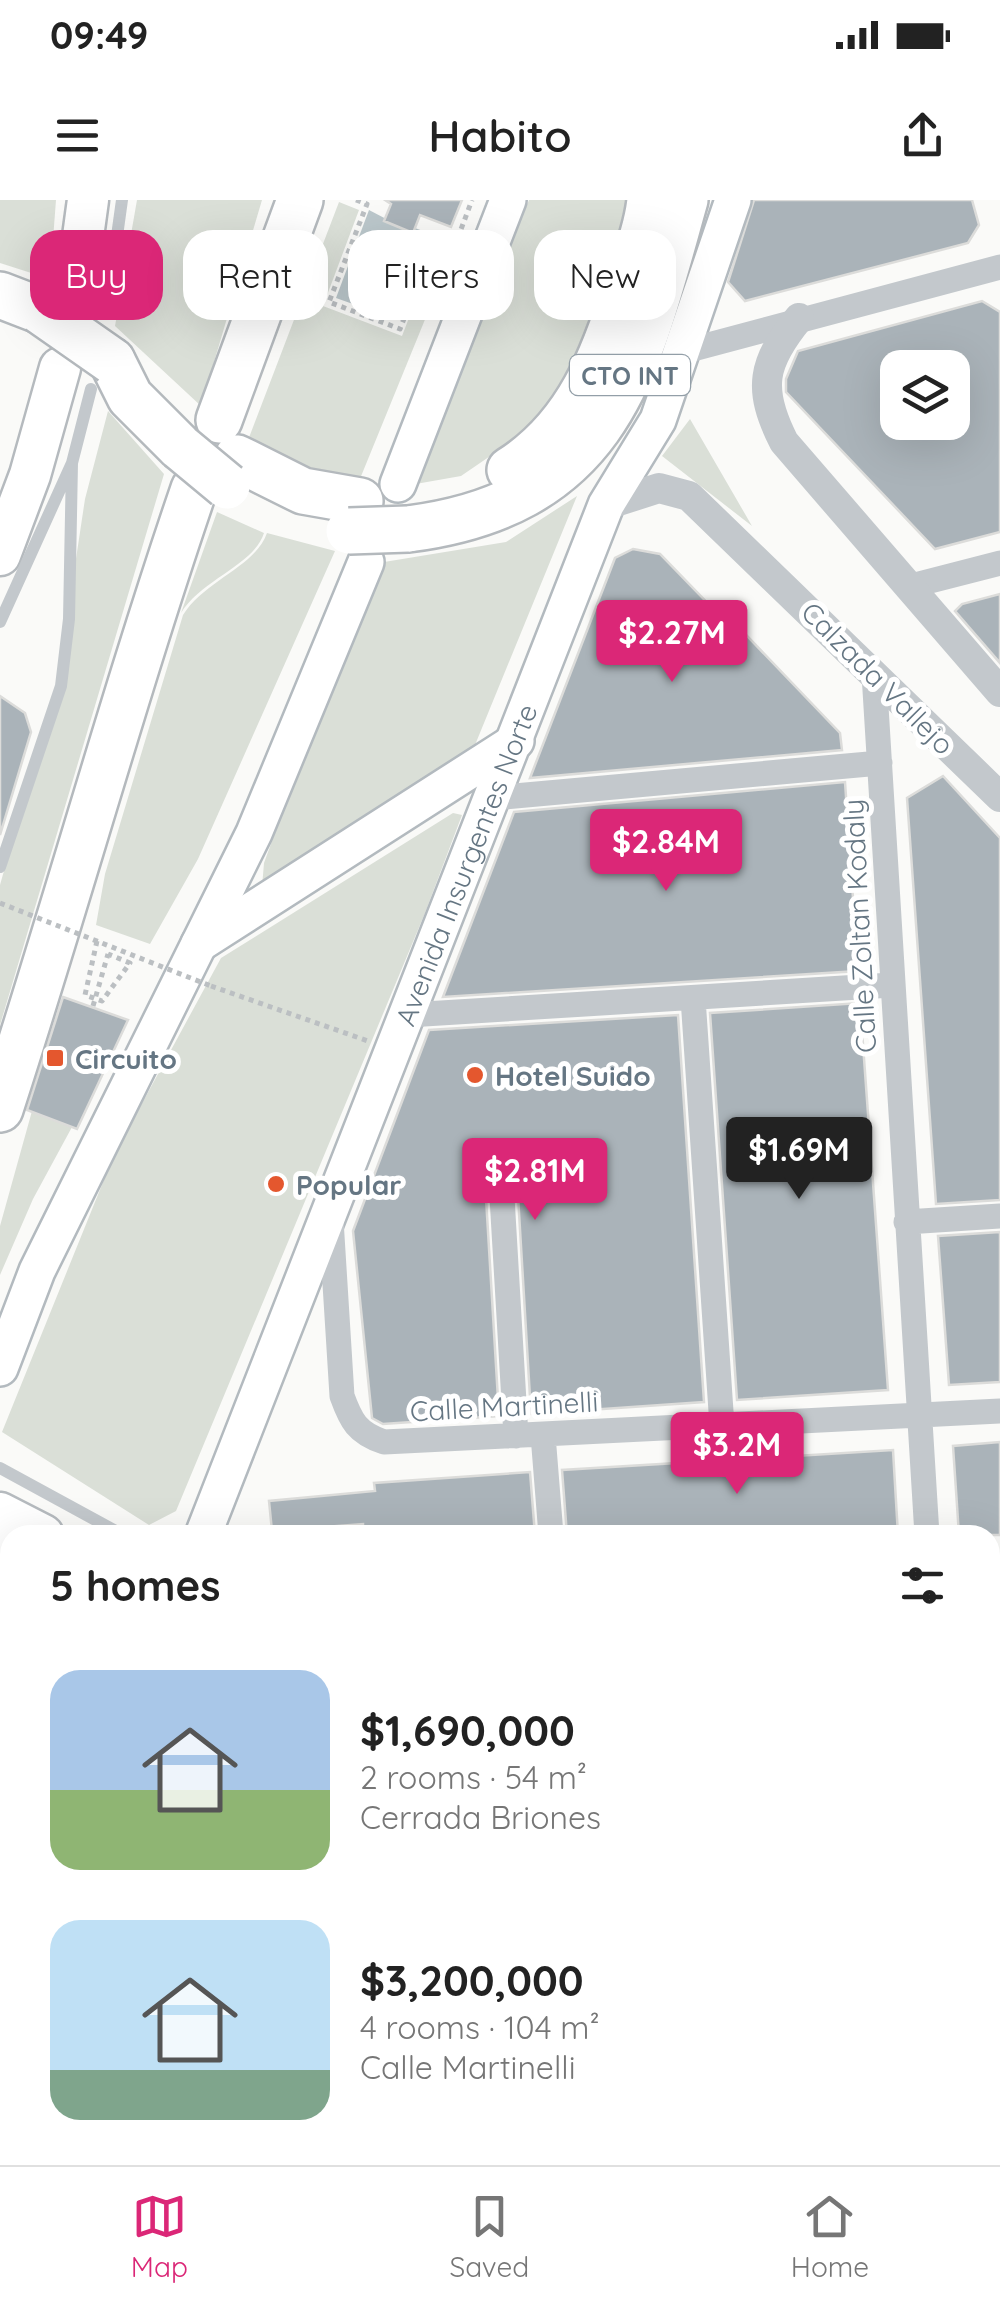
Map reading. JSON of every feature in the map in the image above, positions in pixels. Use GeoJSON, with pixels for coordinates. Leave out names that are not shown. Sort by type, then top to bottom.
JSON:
{"type":"FeatureCollection","features":[{"type":"Feature","properties":{"kind":"highway"},"geometry":{"type":"LineString","coordinates":[[65,320],[87,372],[130,396],[208,453],[383,518],[510,470],[532,456],[572,411],[606,348],[650,200]]}},
{"type":"Feature","properties":{"kind":"highway","name":"CTO INT"},"geometry":{"type":"LineString","coordinates":[[383,518],[490,511],[554,476],[600,428],[621,396],[637,360],[684,200]]}},
{"type":"Feature","properties":{"kind":"highway"},"geometry":{"type":"LineString","coordinates":[[0,1109],[64,914],[146,630],[291,213]]}},
{"type":"Feature","properties":{"kind":"main road"},"geometry":{"type":"LineString","coordinates":[[78,230],[88,200]]}},
{"type":"Feature","properties":{"kind":"main road"},"geometry":{"type":"LineString","coordinates":[[0,1368],[37,1271],[194,947],[254,833],[508,200]]}},
{"type":"Feature","properties":{"kind":"main road","name":"Avenida Insurgentes Norte"},"geometry":{"type":"LineString","coordinates":[[206,1525],[606,505],[658,420],[733,200]]}},
{"type":"Feature","properties":{"kind":"main road"},"geometry":{"type":"LineString","coordinates":[[0,555],[30,475],[87,372]]}},
{"type":"Feature","properties":{"kind":"main road"},"geometry":{"type":"LineString","coordinates":[[194,947],[516,741]]}},
{"type":"Feature","properties":{"kind":"street"},"geometry":{"type":"LineString","coordinates":[[682,352],[1000,268]]}},
{"type":"Feature","properties":{"kind":"street"},"geometry":{"type":"LineString","coordinates":[[799,318],[769,363],[765,386],[770,416],[784,442],[1000,692]]}},
{"type":"Feature","properties":{"kind":"street","name":"Calzada Vallejo"},"geometry":{"type":"LineString","coordinates":[[606,505],[659,488],[689,496],[1000,798]]}},
{"type":"Feature","properties":{"kind":"street"},"geometry":{"type":"LineString","coordinates":[[908,586],[1000,562]]}},
{"type":"Feature","properties":{"kind":"street","name":"Calle Zoltan Kodaly"},"geometry":{"type":"LineString","coordinates":[[874,674],[926,1525]]}},
{"type":"Feature","properties":{"kind":"street"},"geometry":{"type":"LineString","coordinates":[[493,798],[880,763]]}},
{"type":"Feature","properties":{"kind":"street"},"geometry":{"type":"LineString","coordinates":[[408,1015],[892,984]]}},
{"type":"Feature","properties":{"kind":"street"},"geometry":{"type":"LineString","coordinates":[[693,998],[722,1426]]}},
{"type":"Feature","properties":{"kind":"street"},"geometry":{"type":"LineString","coordinates":[[501,1180],[516,1436]]}},
{"type":"Feature","properties":{"kind":"street","name":"Calle Martinelli"},"geometry":{"type":"LineString","coordinates":[[330,1210],[342,1396],[352,1422],[364,1435],[384,1442],[1000,1411]]}},
{"type":"Feature","properties":{"kind":"street"},"geometry":{"type":"LineString","coordinates":[[906,1222],[1000,1216]]}},
{"type":"Feature","properties":{"kind":"street"},"geometry":{"type":"LineString","coordinates":[[543,1434],[550,1525]]}},
{"type":"Feature","properties":{"kind":"lane"},"geometry":{"type":"LineString","coordinates":[[102,230],[122,200]]}},
{"type":"Feature","properties":{"kind":"lane"},"geometry":{"type":"LineString","coordinates":[[0,867],[60,686],[70,619],[72,463],[87,372]]}},
{"type":"Feature","properties":{"kind":"lane"},"geometry":{"type":"LineString","coordinates":[[0,622],[72,463]]}},
{"type":"Feature","properties":{"kind":"lane"},"geometry":{"type":"LineString","coordinates":[[0,1468],[18,1525]]}},
{"type":"Feature","properties":{"kind":"path"},"geometry":{"type":"LineString","coordinates":[[356,200],[366,204],[328,302],[400,329],[437,232],[457,240],[472,200]]}},
{"type":"Feature","properties":{"kind":"path"},"geometry":{"type":"LineString","coordinates":[[0,902],[211,986],[394,1050]]}},
{"type":"Feature","properties":{"kind":"path"},"geometry":{"type":"LineString","coordinates":[[93,1006],[108,954],[130,963],[102,1001],[85,995],[96,941]]}},
{"type":"Feature","properties":{"kind":"shaded area"},"geometry":{"type":"Polygon","coordinates":[[[0,200],[56,200],[54,230],[30,230],[30,273],[0,263],[0,200]]]}},
{"type":"Feature","properties":{"kind":"shaded area"},"geometry":{"type":"Polygon","coordinates":[[[137,200],[262,200],[253,230],[183,230],[183,320],[226,320],[201,406],[115,326],[116,320],[163,320],[163,230],[132,230],[137,200]]]}},
{"type":"Feature","properties":{"kind":"shaded area"},"geometry":{"type":"Polygon","coordinates":[[[529,200],[626,200],[619,230],[534,230],[534,320],[597,320],[549,416],[461,476],[410,485],[479,320],[514,320],[514,236],[529,200]]]}},
{"type":"Feature","properties":{"kind":"shaded area"},"geometry":{"type":"Polygon","coordinates":[[[339,202],[359,210],[352,230],[348,230],[328,293],[328,231],[339,202]]]}},
{"type":"Feature","properties":{"kind":"shaded area"},"geometry":{"type":"Polygon","coordinates":[[[369,210],[407,230],[362,230],[369,210]]]}},
{"type":"Feature","properties":{"kind":"shaded area"},"geometry":{"type":"Polygon","coordinates":[[[348,266],[348,302],[336,298],[348,266]]]}},
{"type":"Feature","properties":{"kind":"shaded area"},"geometry":{"type":"Polygon","coordinates":[[[328,308],[348,315],[348,320],[360,320],[402,336],[408,320],[425,320],[355,491],[245,448],[294,320],[328,320],[328,308]]]}},
{"type":"Feature","properties":{"kind":"shaded area"},"geometry":{"type":"Polygon","coordinates":[[[108,411],[164,474],[0,1025],[0,885],[58,678],[85,499],[108,411]]]}},
{"type":"Feature","properties":{"kind":"shaded area"},"geometry":{"type":"Polygon","coordinates":[[[690,419],[752,526],[662,456],[690,419]]]}},
{"type":"Feature","properties":{"kind":"shaded area"},"geometry":{"type":"Polygon","coordinates":[[[577,496],[475,745],[460,766],[262,887],[264,863],[370,572],[384,562],[506,542],[577,496]]]}},
{"type":"Feature","properties":{"kind":"shaded area"},"geometry":{"type":"Polygon","coordinates":[[[217,512],[264,533],[250,554],[201,591],[181,613],[217,512]]]}},
{"type":"Feature","properties":{"kind":"shaded area"},"geometry":{"type":"Polygon","coordinates":[[[267,533],[335,551],[198,859],[150,944],[96,925],[105,874],[183,615],[204,592],[252,555],[267,533]]]}},
{"type":"Feature","properties":{"kind":"shaded area"},"geometry":{"type":"Polygon","coordinates":[[[453,813],[462,815],[425,913],[176,1511],[149,1525],[2,1432],[114,1155],[221,958],[453,813]]]}},
{"type":"Feature","properties":{"kind":"shaded area"},"geometry":{"type":"Polygon","coordinates":[[[32,1111],[72,1127],[33,1199],[0,1275],[0,1226],[32,1111]]]}},
{"type":"Feature","properties":{"kind":"building"},"geometry":{"type":"Polygon","coordinates":[[[385,200],[462,200],[451,227],[420,215],[414,230],[384,221],[391,204],[385,200]]]}},
{"type":"Feature","properties":{"kind":"building"},"geometry":{"type":"Polygon","coordinates":[[[754,200],[972,200],[979,225],[968,243],[745,301],[728,282],[754,200]]]}},
{"type":"Feature","properties":{"kind":"building"},"geometry":{"type":"Polygon","coordinates":[[[982,301],[1000,312],[1000,532],[935,549],[786,392],[786,379],[798,351],[982,301]]]}},
{"type":"Feature","properties":{"kind":"building"},"geometry":{"type":"Polygon","coordinates":[[[633,549],[660,554],[725,621],[729,617],[840,733],[842,750],[530,778],[615,558],[633,549]]]}},
{"type":"Feature","properties":{"kind":"building"},"geometry":{"type":"Polygon","coordinates":[[[1000,594],[1000,663],[955,611],[962,604],[1000,594]]]}},
{"type":"Feature","properties":{"kind":"building"},"geometry":{"type":"Polygon","coordinates":[[[0,696],[25,713],[31,732],[0,835],[0,696]]]}},
{"type":"Feature","properties":{"kind":"building"},"geometry":{"type":"Polygon","coordinates":[[[943,776],[1000,838],[1000,1200],[936,1204],[907,798],[943,776]]]}},
{"type":"Feature","properties":{"kind":"building"},"geometry":{"type":"Polygon","coordinates":[[[845,782],[858,971],[443,997],[514,812],[845,782]]]}},
{"type":"Feature","properties":{"kind":"building"},"geometry":{"type":"Polygon","coordinates":[[[63,997],[128,1020],[77,1129],[27,1110],[63,997]]]}},
{"type":"Feature","properties":{"kind":"building"},"geometry":{"type":"Polygon","coordinates":[[[860,1003],[888,1390],[737,1400],[710,1013],[860,1003]]]}},
{"type":"Feature","properties":{"kind":"building"},"geometry":{"type":"Polygon","coordinates":[[[678,1015],[704,1402],[531,1414],[517,1179],[514,1170],[501,1164],[491,1167],[485,1181],[499,1416],[383,1424],[372,1418],[353,1231],[429,1030],[678,1015]]]}},
{"type":"Feature","properties":{"kind":"building"},"geometry":{"type":"Polygon","coordinates":[[[1000,1232],[1000,1382],[949,1385],[938,1236],[1000,1232]]]}},
{"type":"Feature","properties":{"kind":"building"},"geometry":{"type":"Polygon","coordinates":[[[1000,1442],[1000,1525],[958,1525],[953,1446],[1000,1442]]]}},
{"type":"Feature","properties":{"kind":"building"},"geometry":{"type":"Polygon","coordinates":[[[893,1450],[897,1525],[566,1525],[562,1470],[893,1450]]]}},
{"type":"Feature","properties":{"kind":"building"},"geometry":{"type":"Polygon","coordinates":[[[530,1472],[534,1525],[271,1525],[269,1501],[375,1491],[374,1483],[530,1472]]]}},
{"type":"Feature","properties":{"kind":"place","name":"Circuito"},"geometry":{"type":"Point","coordinates":[55,1058]}},
{"type":"Feature","properties":{"kind":"place","name":"Hotel Suido"},"geometry":{"type":"Point","coordinates":[475,1075]}},
{"type":"Feature","properties":{"kind":"place","name":"Popular"},"geometry":{"type":"Point","coordinates":[276,1184]}}]}
